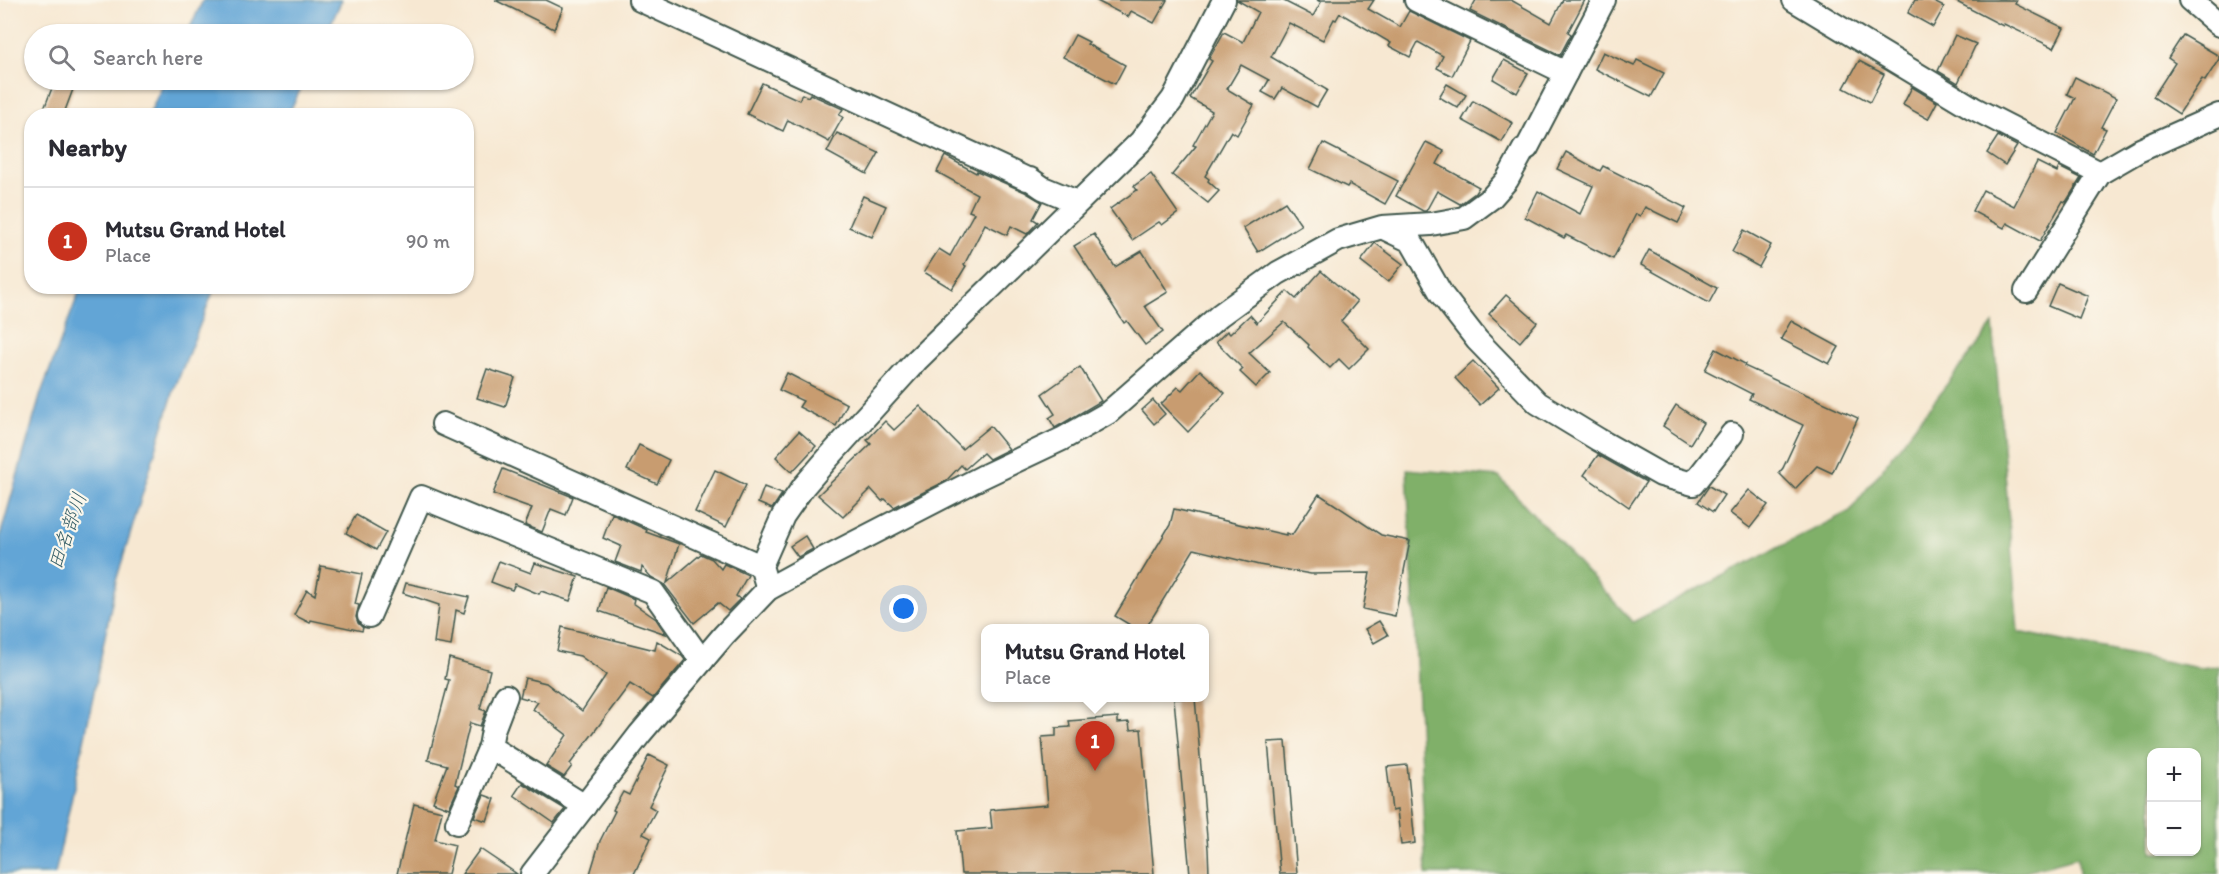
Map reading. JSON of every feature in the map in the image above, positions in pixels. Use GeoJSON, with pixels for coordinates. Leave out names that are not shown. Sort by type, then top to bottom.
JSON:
{"type":"FeatureCollection","features":[{"type":"Feature","properties":{"kind":"street"},"geometry":{"type":"LineString","coordinates":[[640,0],[1077,202]]}},
{"type":"Feature","properties":{"kind":"street"},"geometry":{"type":"LineString","coordinates":[[768,589],[761,566],[783,516],[804,486],[916,362],[1141,141],[1173,99],[1224,0]]}},
{"type":"Feature","properties":{"kind":"street"},"geometry":{"type":"LineString","coordinates":[[1416,0],[1566,74]]}},
{"type":"Feature","properties":{"kind":"street"},"geometry":{"type":"LineString","coordinates":[[532,874],[640,734],[702,661],[768,589],[841,549],[1062,439],[1108,413],[1220,315],[1278,273],[1338,240],[1382,227],[1431,224],[1464,218],[1491,198],[1507,180],[1524,149],[1527,148],[1604,0]]}},
{"type":"Feature","properties":{"kind":"street"},"geometry":{"type":"LineString","coordinates":[[1794,0],[1973,108],[2100,173]]}},
{"type":"Feature","properties":{"kind":"street"},"geometry":{"type":"LineString","coordinates":[[2190,0],[2219,25]]}},
{"type":"Feature","properties":{"kind":"street"},"geometry":{"type":"LineString","coordinates":[[2026,291],[2100,173],[2139,151],[2219,115]]}},
{"type":"Feature","properties":{"kind":"street"},"geometry":{"type":"LineString","coordinates":[[1382,227],[1411,241],[1442,295],[1470,331],[1538,403],[1599,440],[1661,475],[1694,484],[1732,434]]}},
{"type":"Feature","properties":{"kind":"street"},"geometry":{"type":"LineString","coordinates":[[443,424],[761,566]]}},
{"type":"Feature","properties":{"kind":"street"},"geometry":{"type":"LineString","coordinates":[[369,616],[421,497],[653,592],[702,661]]}},
{"type":"Feature","properties":{"kind":"street"},"geometry":{"type":"LineString","coordinates":[[457,823],[490,747],[506,696]]}},
{"type":"Feature","properties":{"kind":"street"},"geometry":{"type":"LineString","coordinates":[[490,747],[585,806]]}},
{"type":"Feature","properties":{"kind":"green space"},"geometry":{"type":"Polygon","coordinates":[[[1993,324],[2018,632],[2199,668],[2219,666],[2219,874],[2079,874],[2078,857],[2014,874],[1426,874],[1407,469],[1499,477],[1633,622],[1850,511],[1993,324]]]}},
{"type":"Feature","properties":{"kind":"water"},"geometry":{"type":"Polygon","coordinates":[[[203,0],[342,0],[331,24],[192,24],[203,0]]]}},
{"type":"Feature","properties":{"kind":"water"},"geometry":{"type":"Polygon","coordinates":[[[160,90],[300,90],[291,108],[152,108],[160,90]]]}},
{"type":"Feature","properties":{"kind":"water","name":"田名部川"},"geometry":{"type":"Polygon","coordinates":[[[78,294],[212,294],[174,390],[116,581],[55,874],[0,874],[0,536],[41,393],[78,294]]]}},
{"type":"Feature","properties":{"kind":"building"},"geometry":{"type":"Polygon","coordinates":[[[495,0],[546,0],[563,8],[554,29],[495,0]]]}},
{"type":"Feature","properties":{"kind":"building"},"geometry":{"type":"Polygon","coordinates":[[[1095,0],[1167,0],[1154,23],[1131,11],[1128,17],[1095,0]]]}},
{"type":"Feature","properties":{"kind":"building"},"geometry":{"type":"Polygon","coordinates":[[[1237,0],[1282,0],[1313,16],[1321,2],[1317,0],[1374,0],[1368,9],[1400,27],[1409,11],[1470,41],[1452,76],[1437,68],[1443,56],[1418,42],[1410,57],[1389,46],[1391,43],[1340,13],[1336,20],[1334,19],[1323,40],[1289,23],[1271,57],[1327,90],[1317,107],[1282,88],[1275,99],[1262,92],[1269,80],[1241,65],[1227,89],[1254,105],[1237,135],[1231,131],[1205,176],[1219,191],[1208,203],[1172,175],[1196,146],[1193,145],[1212,111],[1190,98],[1212,61],[1209,59],[1224,32],[1243,42],[1258,12],[1237,0]]]}},
{"type":"Feature","properties":{"kind":"building"},"geometry":{"type":"Polygon","coordinates":[[[1476,0],[1511,0],[1551,23],[1563,0],[1585,0],[1568,32],[1571,34],[1560,55],[1470,11],[1476,0]]]}},
{"type":"Feature","properties":{"kind":"building"},"geometry":{"type":"Polygon","coordinates":[[[1915,0],[1930,0],[1944,7],[1933,27],[1908,13],[1915,0]]]}},
{"type":"Feature","properties":{"kind":"building"},"geometry":{"type":"Polygon","coordinates":[[[1953,0],[2017,0],[2015,4],[2064,28],[2054,48],[2004,24],[2003,26],[1953,0]]]}},
{"type":"Feature","properties":{"kind":"building"},"geometry":{"type":"Polygon","coordinates":[[[1075,35],[1125,65],[1115,84],[1063,57],[1075,35]]]}},
{"type":"Feature","properties":{"kind":"building"},"geometry":{"type":"Polygon","coordinates":[[[1955,35],[1976,44],[1958,83],[1938,71],[1955,35]]]}},
{"type":"Feature","properties":{"kind":"building"},"geometry":{"type":"Polygon","coordinates":[[[2183,35],[2219,56],[2219,59],[2205,81],[2202,79],[2179,114],[2153,97],[2175,63],[2168,58],[2183,35]]]}},
{"type":"Feature","properties":{"kind":"building"},"geometry":{"type":"Polygon","coordinates":[[[1603,52],[1634,66],[1637,60],[1664,73],[1651,97],[1595,69],[1603,52]]]}},
{"type":"Feature","properties":{"kind":"building"},"geometry":{"type":"Polygon","coordinates":[[[1504,60],[1528,73],[1517,93],[1493,79],[1504,60]]]}},
{"type":"Feature","properties":{"kind":"building"},"geometry":{"type":"Polygon","coordinates":[[[1859,61],[1884,74],[1870,102],[1844,88],[1859,61]]]}},
{"type":"Feature","properties":{"kind":"building"},"geometry":{"type":"Polygon","coordinates":[[[2075,77],[2116,98],[2101,127],[2106,129],[2093,154],[2057,133],[2075,98],[2067,94],[2075,77]]]}},
{"type":"Feature","properties":{"kind":"building"},"geometry":{"type":"Polygon","coordinates":[[[762,83],[799,100],[802,94],[808,97],[810,94],[843,109],[839,115],[843,117],[829,142],[788,120],[783,131],[747,114],[762,83]]]}},
{"type":"Feature","properties":{"kind":"building"},"geometry":{"type":"Polygon","coordinates":[[[1447,84],[1466,95],[1458,108],[1439,97],[1447,84]]]}},
{"type":"Feature","properties":{"kind":"building"},"geometry":{"type":"Polygon","coordinates":[[[1912,87],[1937,102],[1928,119],[1903,105],[1912,87]]]}},
{"type":"Feature","properties":{"kind":"building"},"geometry":{"type":"Polygon","coordinates":[[[51,90],[73,90],[66,108],[44,108],[51,90]]]}},
{"type":"Feature","properties":{"kind":"building"},"geometry":{"type":"Polygon","coordinates":[[[1473,101],[1513,123],[1502,142],[1462,120],[1473,101]]]}},
{"type":"Feature","properties":{"kind":"building"},"geometry":{"type":"Polygon","coordinates":[[[837,133],[879,153],[867,174],[827,152],[837,133]]]}},
{"type":"Feature","properties":{"kind":"building"},"geometry":{"type":"Polygon","coordinates":[[[1998,136],[2017,146],[2005,165],[1987,153],[1998,136]]]}},
{"type":"Feature","properties":{"kind":"building"},"geometry":{"type":"Polygon","coordinates":[[[1426,142],[1444,151],[1437,164],[1479,187],[1475,193],[1460,204],[1437,191],[1426,211],[1396,196],[1426,142]]]}},
{"type":"Feature","properties":{"kind":"building"},"geometry":{"type":"Polygon","coordinates":[[[1323,143],[1398,181],[1385,204],[1349,184],[1347,187],[1310,169],[1323,143]]]}},
{"type":"Feature","properties":{"kind":"building"},"geometry":{"type":"Polygon","coordinates":[[[1566,152],[1600,171],[1603,166],[1686,208],[1678,223],[1645,207],[1640,216],[1636,214],[1613,259],[1566,235],[1564,238],[1525,217],[1538,191],[1580,214],[1593,186],[1557,169],[1566,152]]]}},
{"type":"Feature","properties":{"kind":"building"},"geometry":{"type":"Polygon","coordinates":[[[945,156],[976,173],[977,171],[1025,192],[1042,202],[1033,219],[1038,222],[1027,234],[1011,226],[1007,235],[985,224],[964,265],[966,266],[952,289],[924,272],[939,249],[950,256],[974,213],[969,211],[977,194],[937,172],[945,156]]]}},
{"type":"Feature","properties":{"kind":"building"},"geometry":{"type":"Polygon","coordinates":[[[2037,162],[2057,172],[2059,167],[2081,178],[2066,202],[2063,201],[2040,241],[2007,223],[2004,228],[1972,211],[1983,190],[2014,206],[2037,162]]]}},
{"type":"Feature","properties":{"kind":"building"},"geometry":{"type":"Polygon","coordinates":[[[1151,174],[1178,213],[1162,225],[1159,222],[1132,240],[1110,209],[1137,190],[1134,186],[1151,174]]]}},
{"type":"Feature","properties":{"kind":"building"},"geometry":{"type":"Polygon","coordinates":[[[863,196],[886,206],[872,237],[849,227],[863,196]]]}},
{"type":"Feature","properties":{"kind":"building"},"geometry":{"type":"Polygon","coordinates":[[[1285,202],[1301,225],[1258,252],[1243,228],[1285,202]]]}},
{"type":"Feature","properties":{"kind":"building"},"geometry":{"type":"Polygon","coordinates":[[[1744,230],[1771,245],[1759,267],[1732,252],[1744,230]]]}},
{"type":"Feature","properties":{"kind":"building"},"geometry":{"type":"Polygon","coordinates":[[[1094,234],[1115,267],[1142,251],[1168,292],[1145,306],[1163,332],[1145,345],[1127,321],[1124,323],[1074,246],[1094,234]]]}},
{"type":"Feature","properties":{"kind":"building"},"geometry":{"type":"Polygon","coordinates":[[[1375,243],[1403,264],[1388,282],[1361,261],[1375,243]]]}},
{"type":"Feature","properties":{"kind":"building"},"geometry":{"type":"Polygon","coordinates":[[[1649,250],[1717,288],[1709,303],[1641,265],[1649,250]]]}},
{"type":"Feature","properties":{"kind":"building"},"geometry":{"type":"Polygon","coordinates":[[[1321,271],[1357,302],[1341,321],[1369,349],[1349,369],[1339,359],[1330,368],[1284,322],[1249,353],[1270,373],[1256,387],[1240,372],[1243,369],[1216,342],[1227,331],[1230,334],[1250,315],[1257,323],[1287,291],[1296,299],[1321,271]]]}},
{"type":"Feature","properties":{"kind":"building"},"geometry":{"type":"Polygon","coordinates":[[[2058,283],[2088,296],[2079,319],[2048,306],[2058,283]]]}},
{"type":"Feature","properties":{"kind":"building"},"geometry":{"type":"Polygon","coordinates":[[[1506,295],[1537,322],[1520,342],[1489,314],[1506,295]]]}},
{"type":"Feature","properties":{"kind":"building"},"geometry":{"type":"Polygon","coordinates":[[[1791,321],[1839,347],[1829,364],[1781,339],[1791,321]]]}},
{"type":"Feature","properties":{"kind":"building"},"geometry":{"type":"Polygon","coordinates":[[[1716,349],[1745,364],[1744,366],[1858,418],[1832,473],[1817,466],[1795,489],[1779,473],[1803,425],[1749,399],[1752,394],[1705,370],[1716,349]]]}},
{"type":"Feature","properties":{"kind":"building"},"geometry":{"type":"Polygon","coordinates":[[[1473,361],[1499,388],[1480,405],[1455,378],[1473,361]]]}},
{"type":"Feature","properties":{"kind":"building"},"geometry":{"type":"Polygon","coordinates":[[[1080,367],[1101,401],[1055,428],[1049,418],[1055,414],[1042,394],[1080,367]]]}},
{"type":"Feature","properties":{"kind":"building"},"geometry":{"type":"Polygon","coordinates":[[[487,369],[515,378],[505,407],[477,398],[487,369]]]}},
{"type":"Feature","properties":{"kind":"building"},"geometry":{"type":"Polygon","coordinates":[[[1200,370],[1225,393],[1188,432],[1161,404],[1178,387],[1182,390],[1200,370]]]}},
{"type":"Feature","properties":{"kind":"building"},"geometry":{"type":"Polygon","coordinates":[[[787,373],[847,404],[836,426],[799,407],[803,401],[779,390],[787,373]]]}},
{"type":"Feature","properties":{"kind":"building"},"geometry":{"type":"Polygon","coordinates":[[[1153,400],[1165,414],[1154,424],[1142,410],[1153,400]]]}},
{"type":"Feature","properties":{"kind":"building"},"geometry":{"type":"Polygon","coordinates":[[[1676,405],[1703,423],[1690,444],[1663,426],[1676,405]]]}},
{"type":"Feature","properties":{"kind":"building"},"geometry":{"type":"Polygon","coordinates":[[[920,406],[962,449],[990,426],[1009,449],[989,459],[983,453],[965,469],[961,465],[946,481],[894,507],[885,499],[882,501],[871,489],[843,517],[818,495],[871,444],[867,440],[885,421],[894,430],[920,406]]]}},
{"type":"Feature","properties":{"kind":"building"},"geometry":{"type":"Polygon","coordinates":[[[799,431],[816,446],[792,472],[776,457],[799,431]]]}},
{"type":"Feature","properties":{"kind":"building"},"geometry":{"type":"Polygon","coordinates":[[[639,445],[669,460],[657,484],[627,470],[639,445]]]}},
{"type":"Feature","properties":{"kind":"building"},"geometry":{"type":"Polygon","coordinates":[[[1598,455],[1646,482],[1629,507],[1584,475],[1598,455]]]}},
{"type":"Feature","properties":{"kind":"building"},"geometry":{"type":"Polygon","coordinates":[[[503,469],[573,497],[566,515],[551,509],[542,532],[525,525],[532,508],[493,494],[503,469]]]}},
{"type":"Feature","properties":{"kind":"building"},"geometry":{"type":"Polygon","coordinates":[[[715,470],[746,485],[726,527],[695,512],[715,470]]]}},
{"type":"Feature","properties":{"kind":"building"},"geometry":{"type":"Polygon","coordinates":[[[1709,486],[1724,495],[1713,512],[1698,502],[1709,486]]]}},
{"type":"Feature","properties":{"kind":"building"},"geometry":{"type":"Polygon","coordinates":[[[764,487],[782,494],[772,509],[758,503],[764,487]]]}},
{"type":"Feature","properties":{"kind":"building"},"geometry":{"type":"Polygon","coordinates":[[[1749,490],[1768,505],[1750,528],[1730,513],[1749,490]]]}},
{"type":"Feature","properties":{"kind":"building"},"geometry":{"type":"Polygon","coordinates":[[[1319,494],[1381,535],[1410,541],[1395,616],[1363,609],[1370,573],[1311,574],[1259,565],[1194,549],[1148,624],[1128,624],[1115,616],[1170,525],[1174,509],[1292,535],[1319,494]]]}},
{"type":"Feature","properties":{"kind":"building"},"geometry":{"type":"Polygon","coordinates":[[[612,514],[647,530],[646,532],[679,544],[667,583],[701,554],[712,559],[721,569],[724,564],[748,575],[736,596],[740,599],[728,611],[718,603],[694,623],[664,584],[651,577],[642,567],[641,572],[615,562],[621,546],[603,538],[612,514]]]}},
{"type":"Feature","properties":{"kind":"building"},"geometry":{"type":"Polygon","coordinates":[[[356,515],[386,532],[376,550],[346,533],[356,515]]]}},
{"type":"Feature","properties":{"kind":"building"},"geometry":{"type":"Polygon","coordinates":[[[805,536],[813,549],[798,557],[790,546],[805,536]]]}},
{"type":"Feature","properties":{"kind":"building"},"geometry":{"type":"Polygon","coordinates":[[[499,561],[531,573],[535,563],[578,577],[570,601],[541,591],[539,594],[515,584],[512,590],[491,582],[499,561]]]}},
{"type":"Feature","properties":{"kind":"building"},"geometry":{"type":"Polygon","coordinates":[[[321,566],[362,574],[355,604],[359,605],[356,617],[363,628],[362,631],[311,620],[310,623],[294,615],[307,590],[315,595],[321,566]]]}},
{"type":"Feature","properties":{"kind":"building"},"geometry":{"type":"Polygon","coordinates":[[[406,583],[469,597],[464,613],[456,610],[451,646],[434,643],[439,605],[403,593],[406,583]]]}},
{"type":"Feature","properties":{"kind":"building"},"geometry":{"type":"Polygon","coordinates":[[[606,587],[634,599],[633,603],[656,619],[666,634],[599,611],[606,587]]]}},
{"type":"Feature","properties":{"kind":"building"},"geometry":{"type":"Polygon","coordinates":[[[1379,621],[1388,635],[1374,643],[1365,629],[1379,621]]]}},
{"type":"Feature","properties":{"kind":"building"},"geometry":{"type":"Polygon","coordinates":[[[562,627],[655,650],[657,641],[685,660],[653,698],[630,684],[570,764],[572,766],[564,777],[546,766],[567,735],[533,709],[538,702],[520,697],[525,678],[546,683],[582,711],[606,675],[580,656],[557,651],[562,627]]]}},
{"type":"Feature","properties":{"kind":"building"},"geometry":{"type":"Polygon","coordinates":[[[449,658],[490,670],[480,709],[486,711],[480,726],[470,723],[455,784],[459,786],[449,808],[433,802],[447,765],[428,760],[449,680],[445,679],[449,658]]]}},
{"type":"Feature","properties":{"kind":"building"},"geometry":{"type":"Polygon","coordinates":[[[1174,702],[1195,702],[1209,874],[1190,874],[1174,702]]]}},
{"type":"Feature","properties":{"kind":"building"},"geometry":{"type":"Polygon","coordinates":[[[1118,717],[1118,723],[1129,722],[1130,730],[1141,729],[1154,874],[961,874],[957,831],[992,828],[990,810],[1048,805],[1042,737],[1056,736],[1056,728],[1070,727],[1069,721],[1118,717]]]}},
{"type":"Feature","properties":{"kind":"building"},"geometry":{"type":"Polygon","coordinates":[[[1286,741],[1297,874],[1280,874],[1268,742],[1286,741]]]}},
{"type":"Feature","properties":{"kind":"building"},"geometry":{"type":"Polygon","coordinates":[[[649,755],[669,765],[649,806],[656,810],[643,834],[651,838],[634,874],[590,874],[600,841],[615,811],[613,810],[623,792],[629,795],[649,755]]]}},
{"type":"Feature","properties":{"kind":"building"},"geometry":{"type":"Polygon","coordinates":[[[1407,765],[1415,843],[1401,845],[1397,810],[1392,811],[1387,767],[1407,765]]]}},
{"type":"Feature","properties":{"kind":"building"},"geometry":{"type":"Polygon","coordinates":[[[522,783],[565,809],[554,823],[514,795],[522,783]]]}},
{"type":"Feature","properties":{"kind":"building"},"geometry":{"type":"Polygon","coordinates":[[[484,795],[495,799],[487,821],[474,817],[484,795]]]}},
{"type":"Feature","properties":{"kind":"building"},"geometry":{"type":"Polygon","coordinates":[[[414,804],[442,811],[435,840],[455,845],[448,874],[397,874],[414,804]]]}},
{"type":"Feature","properties":{"kind":"building"},"geometry":{"type":"Polygon","coordinates":[[[480,849],[517,874],[462,874],[480,849]]]}},
{"type":"Feature","properties":{"kind":"place","name":"Mutsu Grand Hotel"},"geometry":{"type":"Point","coordinates":[1095,771]}}]}
